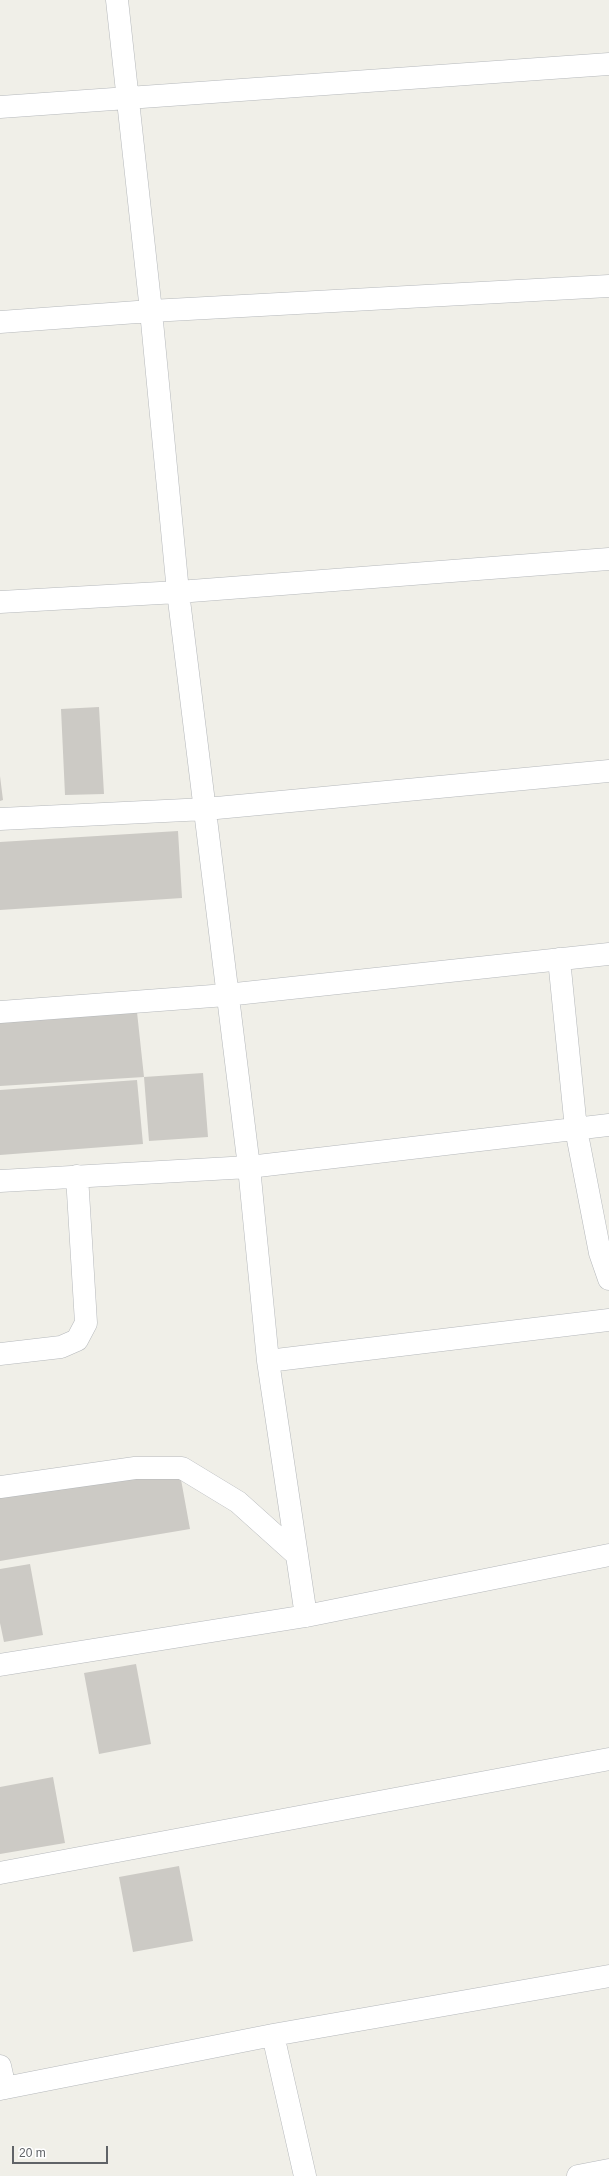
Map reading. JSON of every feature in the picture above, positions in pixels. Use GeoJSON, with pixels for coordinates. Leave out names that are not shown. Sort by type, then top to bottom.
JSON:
{"type":"FeatureCollection","features":[{"type":"Feature","properties":{"kind":"street"},"geometry":{"type":"LineString","coordinates":[[117,0],[151,311],[178,592],[206,809],[226,995],[249,1167],[268,1361],[306,1616]]}},
{"type":"Feature","properties":{"kind":"street"},"geometry":{"type":"LineString","coordinates":[[0,107],[609,64]]}},
{"type":"Feature","properties":{"kind":"street"},"geometry":{"type":"LineString","coordinates":[[0,322],[151,311],[609,286]]}},
{"type":"Feature","properties":{"kind":"street"},"geometry":{"type":"LineString","coordinates":[[0,602],[178,592],[609,559]]}},
{"type":"Feature","properties":{"kind":"street"},"geometry":{"type":"LineString","coordinates":[[0,819],[206,809],[609,772]]}},
{"type":"Feature","properties":{"kind":"street"},"geometry":{"type":"LineString","coordinates":[[0,1012],[226,995],[609,954]]}},
{"type":"Feature","properties":{"kind":"street"},"geometry":{"type":"LineString","coordinates":[[559,959],[576,1129],[600,1253],[609,1279]]}},
{"type":"Feature","properties":{"kind":"street"},"geometry":{"type":"LineString","coordinates":[[0,1181],[249,1167],[609,1126]]}},
{"type":"Feature","properties":{"kind":"street"},"geometry":{"type":"LineString","coordinates":[[0,1354],[61,1347],[77,1340],[86,1323],[77,1176]]}},
{"type":"Feature","properties":{"kind":"street"},"geometry":{"type":"LineString","coordinates":[[268,1361],[609,1320]]}},
{"type":"Feature","properties":{"kind":"street"},"geometry":{"type":"LineString","coordinates":[[0,1487],[135,1468],[182,1468],[238,1502],[297,1555]]}},
{"type":"Feature","properties":{"kind":"street"},"geometry":{"type":"LineString","coordinates":[[0,1665],[306,1616],[609,1554]]}},
{"type":"Feature","properties":{"kind":"street"},"geometry":{"type":"LineString","coordinates":[[0,1873],[609,1759]]}},
{"type":"Feature","properties":{"kind":"street"},"geometry":{"type":"LineString","coordinates":[[0,2066],[2,2089],[273,2035],[609,1976]]}},
{"type":"Feature","properties":{"kind":"street"},"geometry":{"type":"LineString","coordinates":[[273,2035],[305,2176]]}},
{"type":"Feature","properties":{"kind":"street"},"geometry":{"type":"LineString","coordinates":[[578,2176],[609,2170]]}},
{"type":"Feature","properties":{"kind":"building"},"geometry":{"type":"Polygon","coordinates":[[[99,707],[104,794],[65,795],[61,709],[99,707]]]}},
{"type":"Feature","properties":{"kind":"building"},"geometry":{"type":"Polygon","coordinates":[[[0,776],[3,800],[0,801],[0,776]]]}},
{"type":"Feature","properties":{"kind":"building"},"geometry":{"type":"Polygon","coordinates":[[[178,831],[182,898],[0,910],[0,842],[178,831]]]}},
{"type":"Feature","properties":{"kind":"building"},"geometry":{"type":"Polygon","coordinates":[[[137,1012],[144,1077],[0,1086],[0,1023],[137,1012]]]}},
{"type":"Feature","properties":{"kind":"building"},"geometry":{"type":"Polygon","coordinates":[[[203,1073],[208,1137],[149,1141],[144,1077],[203,1073]]]}},
{"type":"Feature","properties":{"kind":"building"},"geometry":{"type":"Polygon","coordinates":[[[137,1080],[143,1144],[0,1155],[0,1090],[137,1080]]]}},
{"type":"Feature","properties":{"kind":"building"},"geometry":{"type":"Polygon","coordinates":[[[123,1474],[180,1474],[190,1529],[0,1561],[0,1495],[123,1474]]]}},
{"type":"Feature","properties":{"kind":"building"},"geometry":{"type":"Polygon","coordinates":[[[30,1564],[43,1635],[4,1642],[0,1623],[0,1569],[30,1564]]]}},
{"type":"Feature","properties":{"kind":"building"},"geometry":{"type":"Polygon","coordinates":[[[136,1664],[151,1744],[99,1754],[84,1673],[136,1664]]]}},
{"type":"Feature","properties":{"kind":"building"},"geometry":{"type":"Polygon","coordinates":[[[53,1777],[65,1843],[0,1854],[0,1787],[53,1777]]]}},
{"type":"Feature","properties":{"kind":"building"},"geometry":{"type":"Polygon","coordinates":[[[179,1866],[193,1941],[133,1952],[119,1877],[179,1866]]]}}]}
